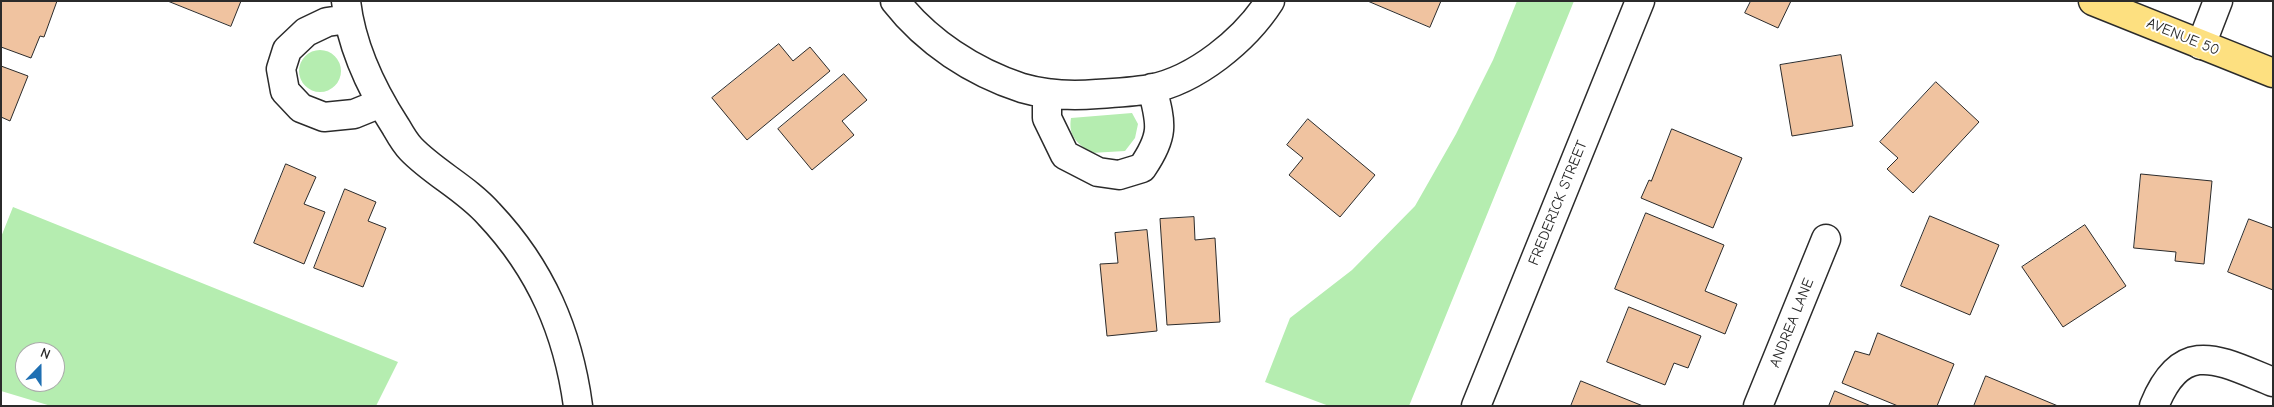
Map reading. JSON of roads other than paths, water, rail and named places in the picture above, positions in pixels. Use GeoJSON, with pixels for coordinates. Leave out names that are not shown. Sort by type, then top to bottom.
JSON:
{"type":"FeatureCollection","features":[{"type":"Feature","properties":{"kind":"main road","name":"AVENUE 50"},"geometry":{"type":"LineString","coordinates":[[2093,1],[2273,73]]}},
{"type":"Feature","properties":{"kind":"street"},"geometry":{"type":"LineString","coordinates":[[895,1],[907,17],[961,60],[1023,88],[1047,93],[1079,96],[1152,88],[1182,78],[1242,37],[1261,16],[1270,1]]}},
{"type":"Feature","properties":{"kind":"street","name":"FREDERICK STREET"},"geometry":{"type":"LineString","coordinates":[[1476,406],[1640,1]]}},
{"type":"Feature","properties":{"kind":"street"},"geometry":{"type":"LineString","coordinates":[[2201,45],[2218,1]]}},
{"type":"Feature","properties":{"kind":"street"},"geometry":{"type":"LineString","coordinates":[[381,104],[354,114],[324,117],[301,108],[285,91],[281,69],[287,50],[306,32],[347,10],[356,44],[381,104],[409,148],[440,175],[468,193],[490,214],[534,273],[560,326],[574,374],[578,406]]}},
{"type":"Feature","properties":{"kind":"street"},"geometry":{"type":"LineString","coordinates":[[1047,93],[1047,118],[1065,155],[1098,172],[1119,175],[1142,168],[1156,148],[1160,130],[1158,110],[1152,88]]}},
{"type":"Feature","properties":{"kind":"street","name":"ANDREA LANE"},"geometry":{"type":"LineString","coordinates":[[1758,406],[1826,240]]}},
{"type":"Feature","properties":{"kind":"street"},"geometry":{"type":"LineString","coordinates":[[2154,406],[2159,393],[2175,370],[2191,360],[2209,360],[2240,369],[2273,382]]}}]}
